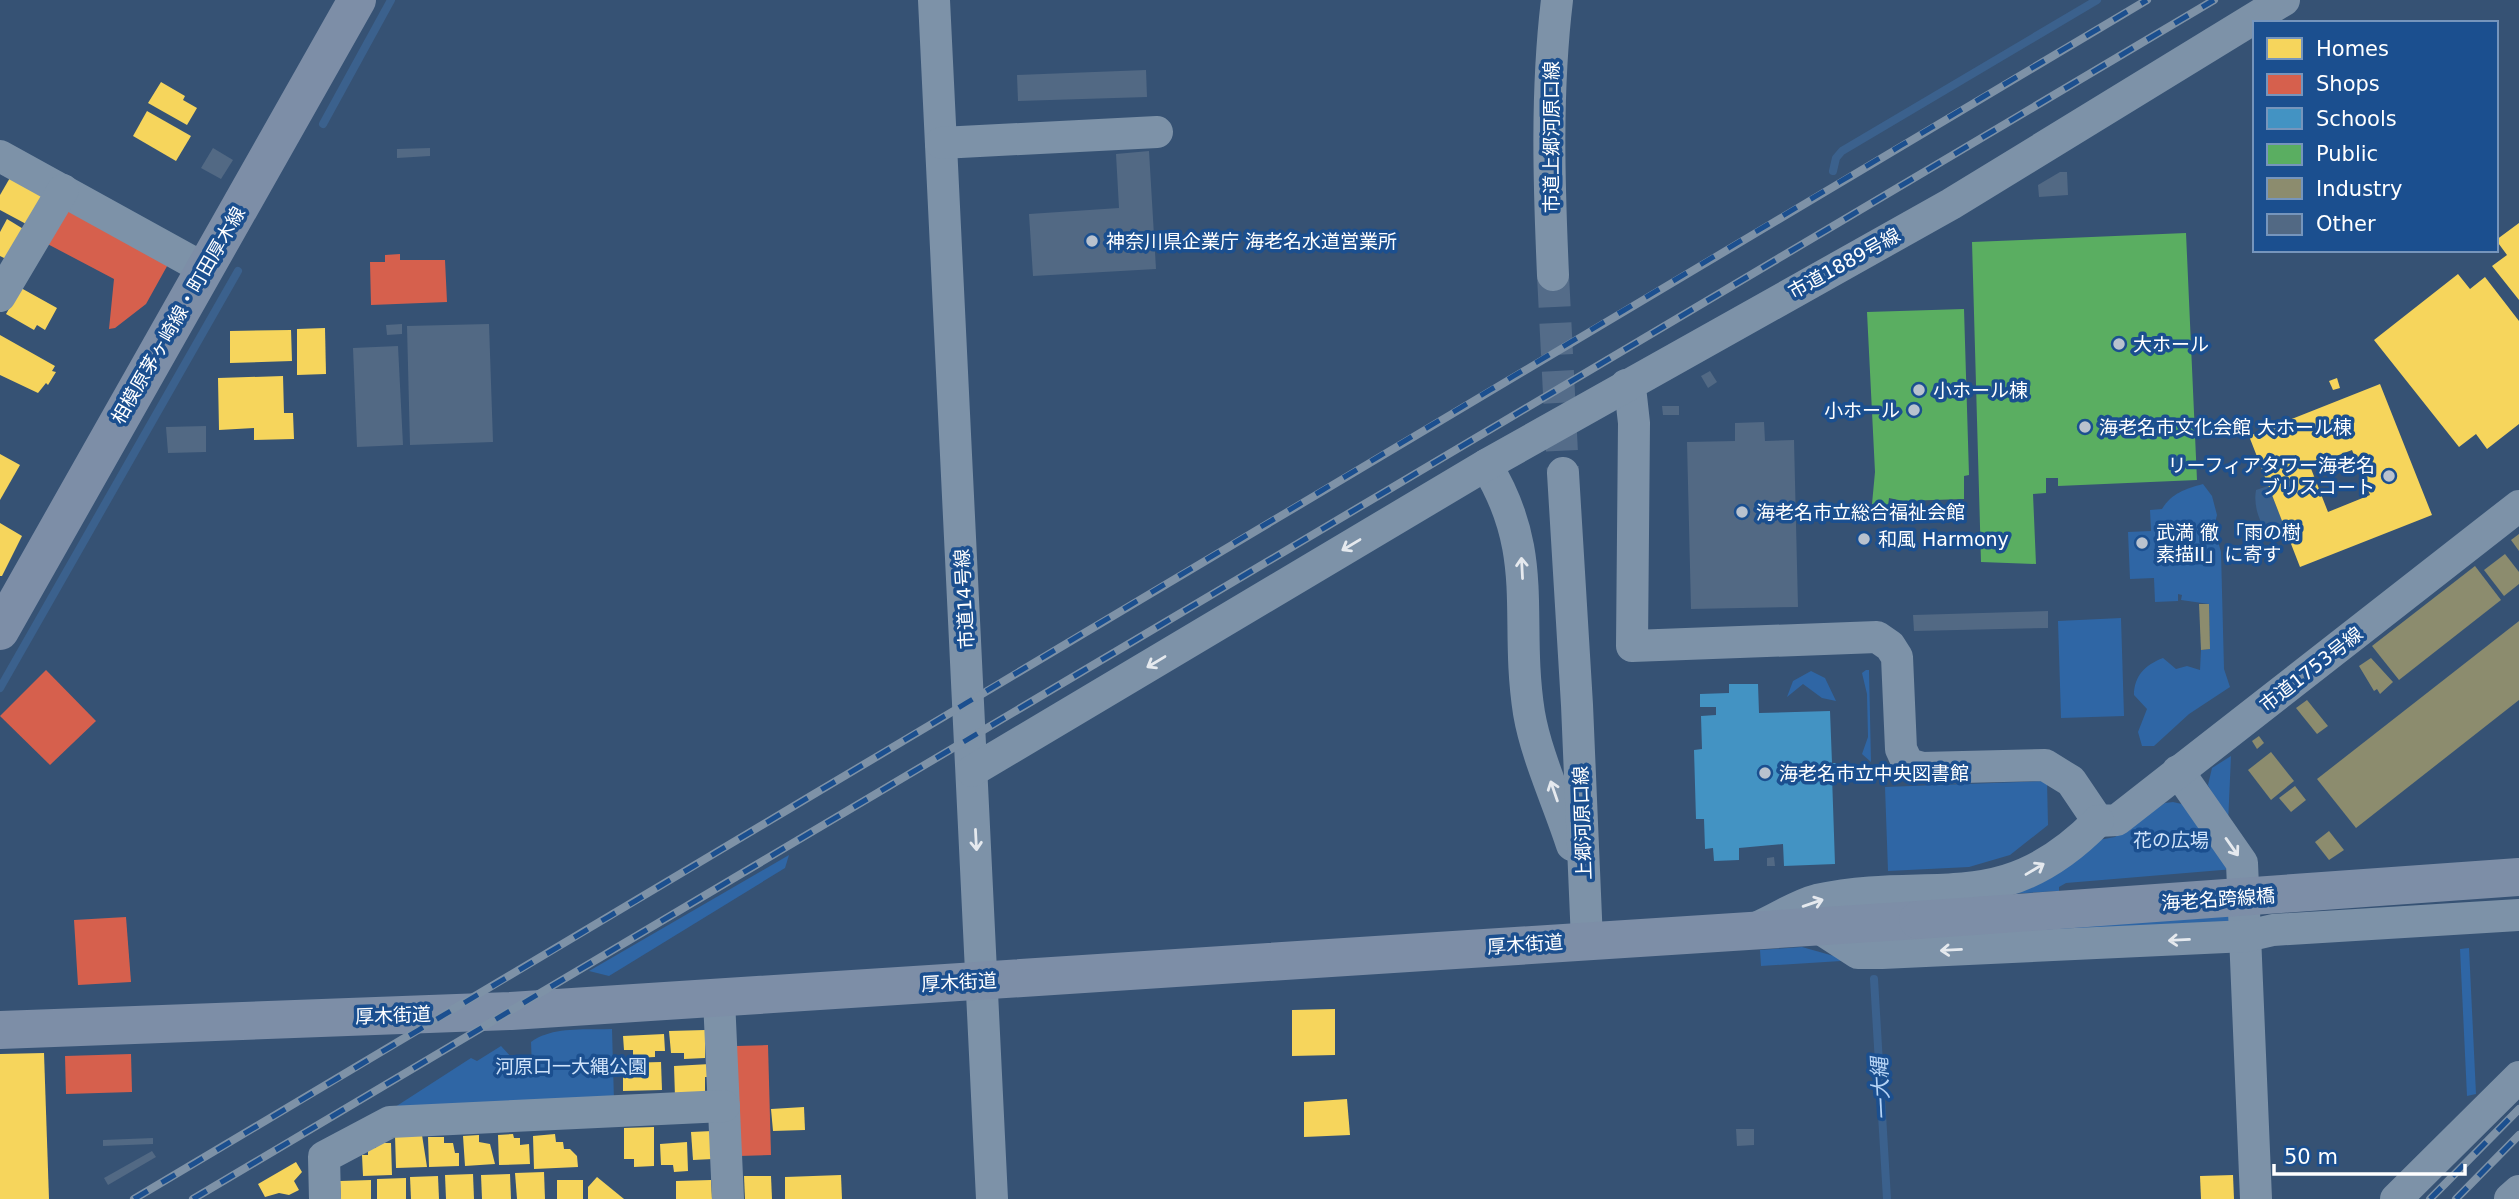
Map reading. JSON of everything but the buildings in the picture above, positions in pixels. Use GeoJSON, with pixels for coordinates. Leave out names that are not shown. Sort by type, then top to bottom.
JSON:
{"type":"FeatureCollection","features":[{"type":"Feature","properties":{"kind":"main road","name":"相模原茅ヶ崎線・町田厚木線"},"geometry":{"type":"LineString","coordinates":[[4,612],[357,0]]}},
{"type":"Feature","properties":{"kind":"main road","name":"海老名跨線橋"},"geometry":{"type":"LineString","coordinates":[[1917,920],[2519,877]]}},
{"type":"Feature","properties":{"kind":"main road","name":"厚木街道"},"geometry":{"type":"LineString","coordinates":[[0,1030],[511,1011],[1917,920]]}},
{"type":"Feature","properties":{"kind":"street","name":"市道14号線"},"geometry":{"type":"LineString","coordinates":[[934,0],[992,1199]]}},
{"type":"Feature","properties":{"kind":"street","name":"市道上郷河原口線"},"geometry":{"type":"LineString","coordinates":[[1553,275],[1550,100],[1557,0]]}},
{"type":"Feature","properties":{"kind":"street","name":"市道1889号線"},"geometry":{"type":"LineString","coordinates":[[972,771],[1486,465],[1626,384],[1951,204],[2284,0]]}},
{"type":"Feature","properties":{"kind":"street"},"geometry":{"type":"LineString","coordinates":[[942,143],[1157,132]]}},
{"type":"Feature","properties":{"kind":"street"},"geometry":{"type":"LineString","coordinates":[[0,156],[204,268]]}},
{"type":"Feature","properties":{"kind":"street"},"geometry":{"type":"LineString","coordinates":[[0,296],[63,190]]}},
{"type":"Feature","properties":{"kind":"street"},"geometry":{"type":"LineString","coordinates":[[1626,384],[1631,396],[1633,423],[1632,646],[1870,636],[1884,641],[1894,651],[1899,665],[1901,749],[1908,764],[1922,768],[2045,765],[2071,782],[2098,821],[2075,844],[2029,874],[1997,885],[1814,901],[1751,931]]}},
{"type":"Feature","properties":{"kind":"street"},"geometry":{"type":"LineString","coordinates":[[1486,465],[1506,499],[1518,535],[1529,713],[1584,879]]}},
{"type":"Feature","properties":{"kind":"street","name":"上郷河原口線"},"geometry":{"type":"LineString","coordinates":[[1563,473],[1587,941]]}},
{"type":"Feature","properties":{"kind":"street","name":"市道1753号線"},"geometry":{"type":"LineString","coordinates":[[2098,821],[2117,820],[2519,506]]}},
{"type":"Feature","properties":{"kind":"street"},"geometry":{"type":"LineString","coordinates":[[2178,771],[2242,863],[2256,1199]]}},
{"type":"Feature","properties":{"kind":"street"},"geometry":{"type":"LineString","coordinates":[[1818,927],[1858,953],[1882,953],[2247,936],[2273,930],[2519,915]]}},
{"type":"Feature","properties":{"kind":"street"},"geometry":{"type":"LineString","coordinates":[[719,999],[727,1199]]}},
{"type":"Feature","properties":{"kind":"street"},"geometry":{"type":"LineString","coordinates":[[2396,1199],[2519,1077]]}},
{"type":"Feature","properties":{"kind":"street"},"geometry":{"type":"LineString","coordinates":[[325,1199],[324,1157],[390,1122],[724,1106]]}},
{"type":"Feature","properties":{"kind":"street"},"geometry":{"type":"LineString","coordinates":[[2511,1199],[2519,1191]]}},
{"type":"Feature","properties":{"kind":"green space"},"geometry":{"type":"Polygon","coordinates":[[[2203,484],[2212,496],[2217,515],[2214,527],[2221,552],[2224,669],[2230,687],[2189,714],[2154,746],[2142,746],[2138,732],[2147,709],[2134,695],[2138,677],[2151,664],[2163,658],[2176,669],[2187,666],[2200,670],[2201,650],[2210,649],[2209,604],[2181,600],[2182,595],[2178,594],[2178,601],[2155,602],[2154,578],[2130,579],[2128,532],[2151,531],[2150,510],[2162,509],[2180,492],[2203,484]]]}},
{"type":"Feature","properties":{"kind":"green space"},"geometry":{"type":"Polygon","coordinates":[[[2121,618],[2124,716],[2061,718],[2058,621],[2121,618]]]}},
{"type":"Feature","properties":{"kind":"green space"},"geometry":{"type":"Polygon","coordinates":[[[1869,670],[1871,762],[1862,754],[1868,737],[1867,694],[1862,673],[1869,670]]]}},
{"type":"Feature","properties":{"kind":"green space"},"geometry":{"type":"Polygon","coordinates":[[[1811,671],[1825,678],[1836,701],[1822,698],[1803,684],[1787,697],[1793,681],[1811,671]]]}},
{"type":"Feature","properties":{"kind":"green space"},"geometry":{"type":"Polygon","coordinates":[[[2231,756],[2228,824],[2208,785],[2212,768],[2231,756]]]}},
{"type":"Feature","properties":{"kind":"green space"},"geometry":{"type":"Polygon","coordinates":[[[2047,781],[2048,825],[2010,855],[1969,867],[1888,871],[1885,787],[2047,781]]]}},
{"type":"Feature","properties":{"kind":"green space","name":"花の広場"},"geometry":{"type":"Polygon","coordinates":[[[2165,803],[2186,805],[2234,869],[2066,883],[2059,887],[2059,891],[2008,894],[2099,840],[2115,837],[2165,803]]]}},
{"type":"Feature","properties":{"kind":"green space"},"geometry":{"type":"Polygon","coordinates":[[[789,855],[785,868],[609,976],[589,971],[789,855]]]}},
{"type":"Feature","properties":{"kind":"green space"},"geometry":{"type":"Polygon","coordinates":[[[2242,914],[2241,921],[1980,933],[2242,914]]]}},
{"type":"Feature","properties":{"kind":"green space"},"geometry":{"type":"Polygon","coordinates":[[[1802,947],[1841,958],[1841,961],[1761,966],[1760,950],[1802,947]]]}},
{"type":"Feature","properties":{"kind":"green space"},"geometry":{"type":"Polygon","coordinates":[[[2469,948],[2476,1094],[2467,1096],[2460,949],[2469,948]]]}},
{"type":"Feature","properties":{"kind":"green space","name":"河原口一大縄公園"},"geometry":{"type":"Polygon","coordinates":[[[612,1029],[614,1101],[392,1109],[471,1058],[477,1061],[501,1046],[527,1074],[532,1069],[531,1042],[539,1037],[559,1031],[612,1029]]]}},
{"type":"Feature","properties":{"kind":"shaded area"},"geometry":{"type":"Polygon","coordinates":[[[2268,486],[2287,532],[2270,539],[2256,509],[2256,490],[2268,486]]]}},
{"type":"Feature","properties":{"kind":"waterway"},"geometry":{"type":"LineString","coordinates":[[323,124],[391,0]]}},
{"type":"Feature","properties":{"kind":"waterway"},"geometry":{"type":"LineString","coordinates":[[1833,171],[1836,158],[1842,151],[2097,0]]}},
{"type":"Feature","properties":{"kind":"waterway"},"geometry":{"type":"LineString","coordinates":[[0,688],[238,271]]}},
{"type":"Feature","properties":{"kind":"waterway","name":"一大縄"},"geometry":{"type":"LineString","coordinates":[[1874,979],[1887,1199]]}},
{"type":"Feature","properties":{"kind":"tunnel"},"geometry":{"type":"LineString","coordinates":[[1553,275],[1563,473]]}},
{"type":"Feature","properties":{"kind":"railway"},"geometry":{"type":"LineString","coordinates":[[134,1199],[2147,0]]}},
{"type":"Feature","properties":{"kind":"railway"},"geometry":{"type":"LineString","coordinates":[[193,1199],[2214,0]]}},
{"type":"Feature","properties":{"kind":"railway"},"geometry":{"type":"LineString","coordinates":[[2430,1199],[2519,1109]]}},
{"type":"Feature","properties":{"kind":"railway"},"geometry":{"type":"LineString","coordinates":[[2456,1199],[2519,1135]]}},
{"type":"Feature","properties":{"kind":"place","name":"神奈川県企業庁 海老名水道営業所"},"geometry":{"type":"Point","coordinates":[1092,241]}},
{"type":"Feature","properties":{"kind":"place","name":"大ホール"},"geometry":{"type":"Point","coordinates":[2119,344]}},
{"type":"Feature","properties":{"kind":"place","name":"小ホール棟"},"geometry":{"type":"Point","coordinates":[1919,390]}},
{"type":"Feature","properties":{"kind":"place","name":"小ホール"},"geometry":{"type":"Point","coordinates":[1914,410]}},
{"type":"Feature","properties":{"kind":"place","name":"海老名市文化会館 大ホール棟"},"geometry":{"type":"Point","coordinates":[2085,427]}},
{"type":"Feature","properties":{"kind":"place","name":"リーフィアタワー海老名 ブリスコート"},"geometry":{"type":"Point","coordinates":[2389,476]}},
{"type":"Feature","properties":{"kind":"place","name":"海老名市立総合福祉会館"},"geometry":{"type":"Point","coordinates":[1742,512]}},
{"type":"Feature","properties":{"kind":"place","name":"和風 Harmony"},"geometry":{"type":"Point","coordinates":[1864,539]}},
{"type":"Feature","properties":{"kind":"place","name":"武満 徹 「雨の樹 素描II」に寄す"},"geometry":{"type":"Point","coordinates":[2142,543]}},
{"type":"Feature","properties":{"kind":"place","name":"海老名市立中央図書館"},"geometry":{"type":"Point","coordinates":[1765,773]}}]}
